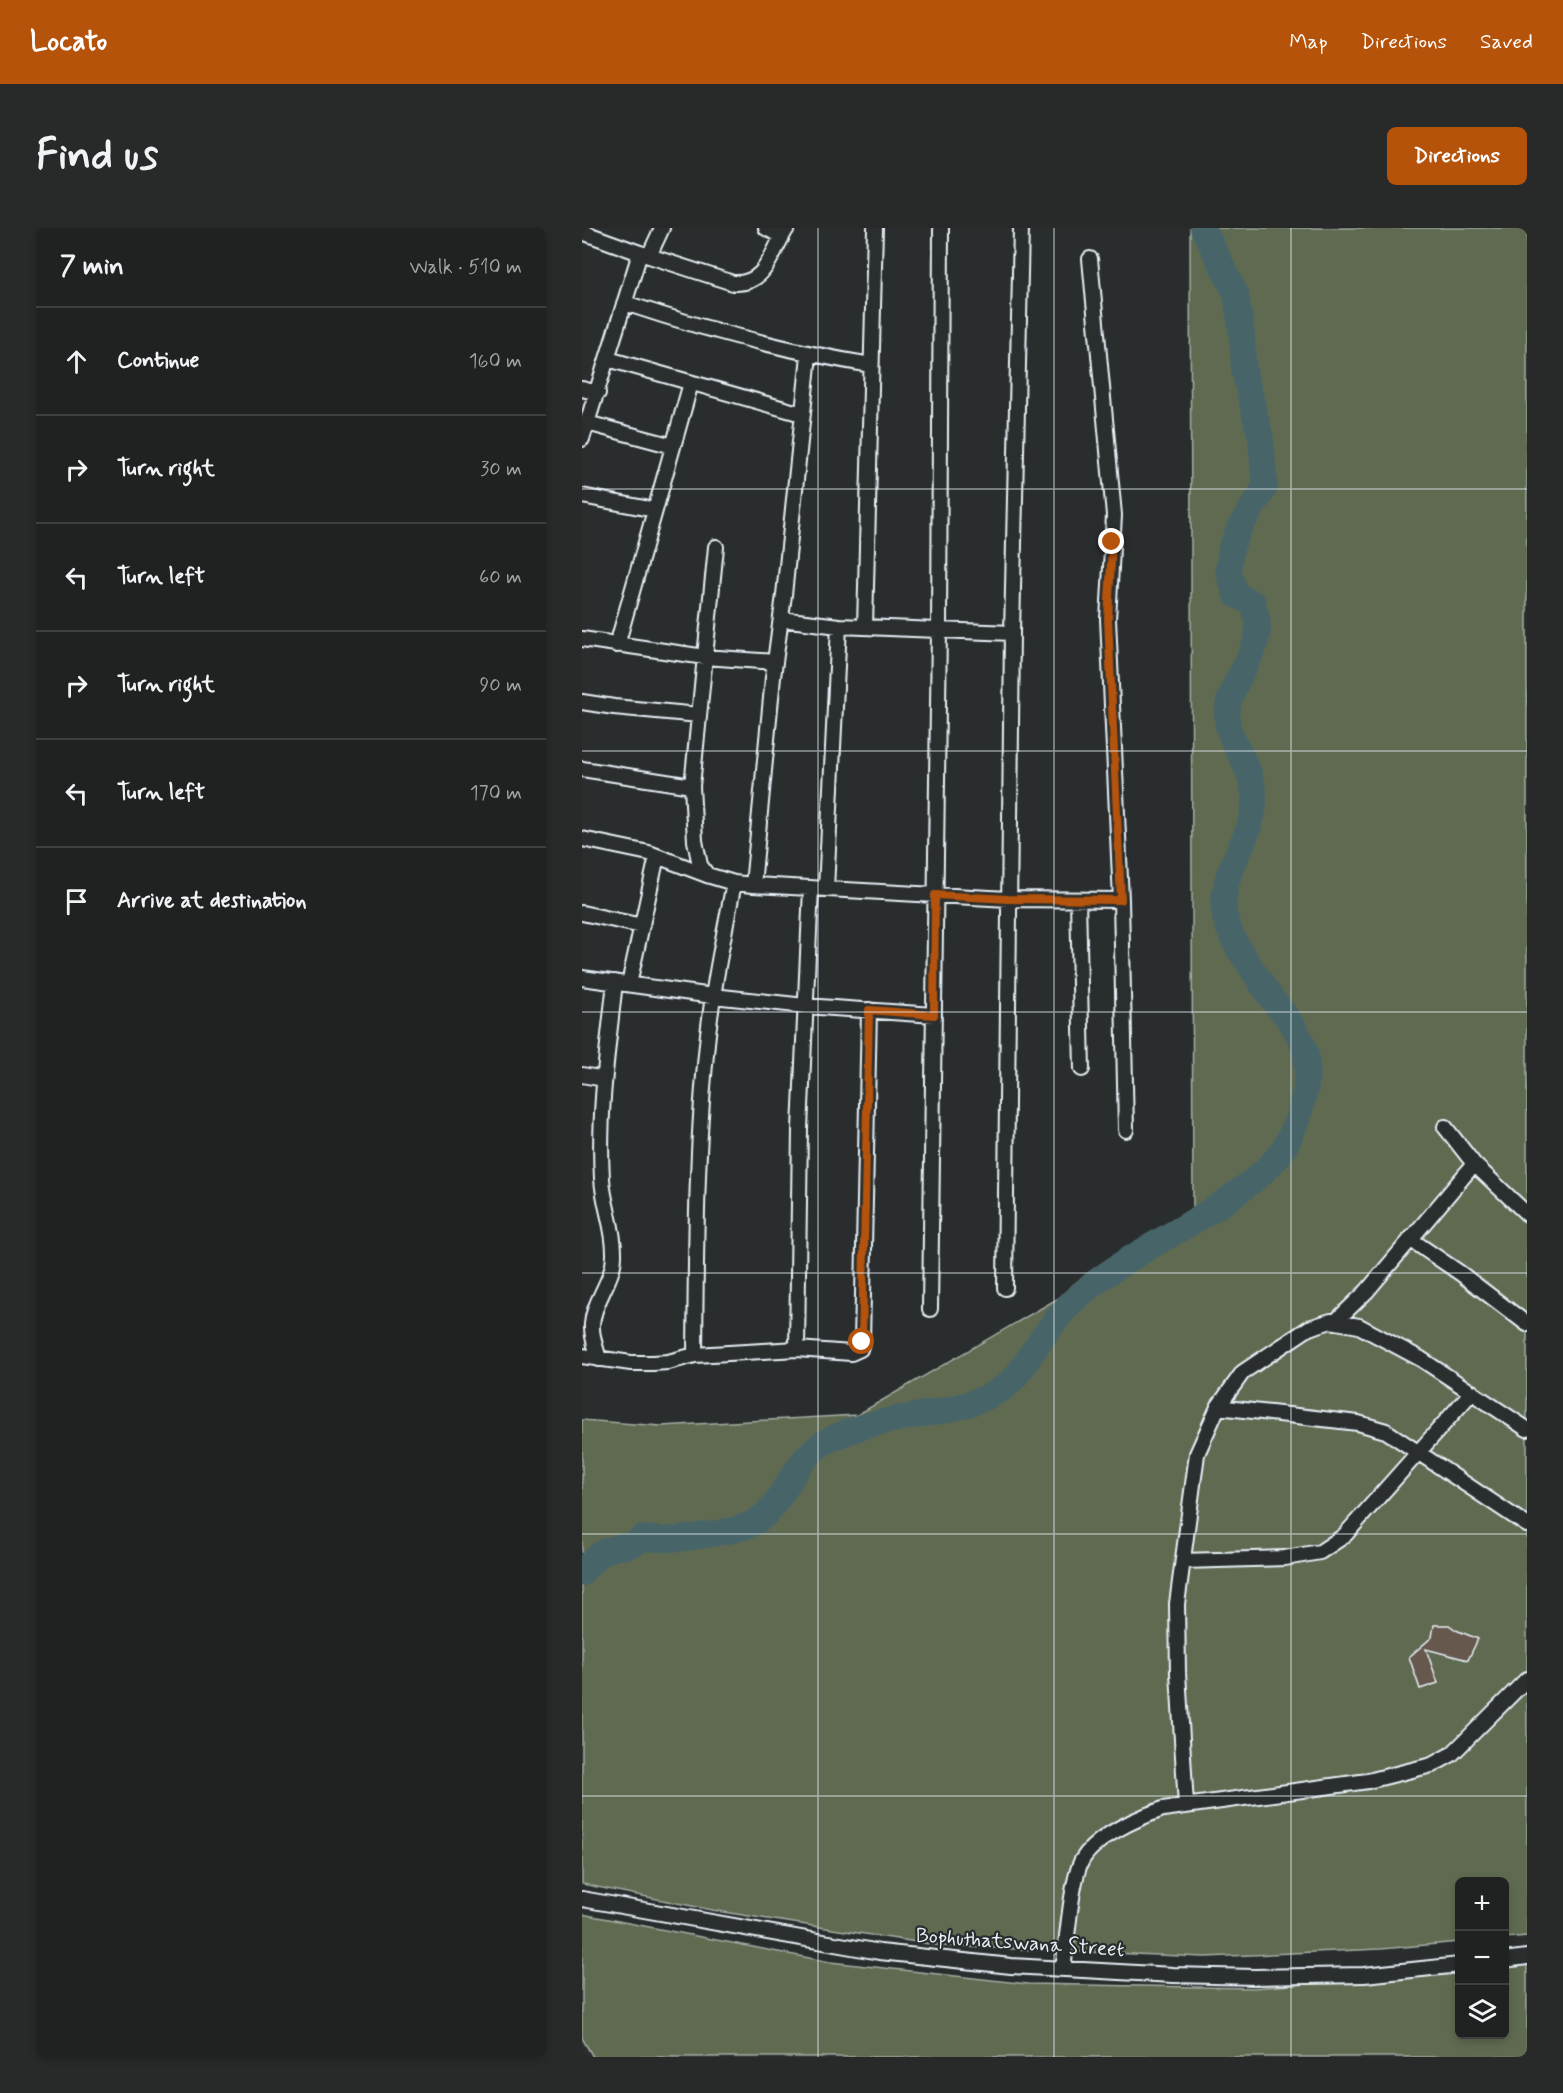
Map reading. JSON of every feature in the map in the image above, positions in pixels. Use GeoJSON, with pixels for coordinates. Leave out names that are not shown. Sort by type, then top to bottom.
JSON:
{"type":"FeatureCollection","features":[{"type":"Feature","properties":{"kind":"street"},"geometry":{"type":"LineString","coordinates":[[582,439],[625,303],[644,254],[662,228]]}},
{"type":"Feature","properties":{"kind":"street"},"geometry":{"type":"LineString","coordinates":[[582,232],[733,283],[743,283],[754,280],[762,273],[784,232],[766,228]]}},
{"type":"Feature","properties":{"kind":"street"},"geometry":{"type":"LineString","coordinates":[[865,627],[875,228]]}},
{"type":"Feature","properties":{"kind":"street"},"geometry":{"type":"LineString","coordinates":[[930,1309],[939,630],[941,228]]}},
{"type":"Feature","properties":{"kind":"street"},"geometry":{"type":"LineString","coordinates":[[1005,1288],[1011,633],[1021,228]]}},
{"type":"Feature","properties":{"kind":"street"},"geometry":{"type":"LineString","coordinates":[[1090,259],[1114,515],[1108,619],[1121,900],[1126,1130]]}},
{"type":"Feature","properties":{"kind":"street"},"geometry":{"type":"LineString","coordinates":[[625,303],[683,322],[809,355],[872,365]]}},
{"type":"Feature","properties":{"kind":"street"},"geometry":{"type":"LineString","coordinates":[[753,885],[763,766],[809,355]]}},
{"type":"Feature","properties":{"kind":"street"},"geometry":{"type":"LineString","coordinates":[[608,359],[802,414]]}},
{"type":"Feature","properties":{"kind":"street"},"geometry":{"type":"LineString","coordinates":[[617,645],[692,382]]}},
{"type":"Feature","properties":{"kind":"street"},"geometry":{"type":"LineString","coordinates":[[582,389],[598,393]]}},
{"type":"Feature","properties":{"kind":"street"},"geometry":{"type":"LineString","coordinates":[[587,423],[673,446]]}},
{"type":"Feature","properties":{"kind":"street"},"geometry":{"type":"LineString","coordinates":[[582,496],[655,510]]}},
{"type":"Feature","properties":{"kind":"street"},"geometry":{"type":"LineString","coordinates":[[707,875],[700,866],[695,841],[692,786],[716,547]]}},
{"type":"Feature","properties":{"kind":"street"},"geometry":{"type":"LineString","coordinates":[[781,619],[839,626],[1011,633]]}},
{"type":"Feature","properties":{"kind":"street"},"geometry":{"type":"LineString","coordinates":[[826,889],[839,626]]}},
{"type":"Feature","properties":{"kind":"street"},"geometry":{"type":"LineString","coordinates":[[582,639],[705,657],[775,662]]}},
{"type":"Feature","properties":{"kind":"street"},"geometry":{"type":"LineString","coordinates":[[582,702],[699,715]]}},
{"type":"Feature","properties":{"kind":"street"},"geometry":{"type":"LineString","coordinates":[[582,769],[692,786]]}},
{"type":"Feature","properties":{"kind":"street"},"geometry":{"type":"LineString","coordinates":[[582,839],[657,856],[734,883],[1008,899],[1121,900]]}},
{"type":"Feature","properties":{"kind":"street"},"geometry":{"type":"LineString","coordinates":[[629,984],[657,856]]}},
{"type":"Feature","properties":{"kind":"street"},"geometry":{"type":"LineString","coordinates":[[695,1355],[697,1178],[706,1054],[713,996],[734,883]]}},
{"type":"Feature","properties":{"kind":"street"},"geometry":{"type":"LineString","coordinates":[[797,1349],[800,1128],[811,888]]}},
{"type":"Feature","properties":{"kind":"street"},"geometry":{"type":"LineString","coordinates":[[1078,900],[1082,1069]]}},
{"type":"Feature","properties":{"kind":"street"},"geometry":{"type":"LineString","coordinates":[[582,913],[642,926]]}},
{"type":"Feature","properties":{"kind":"street"},"geometry":{"type":"LineString","coordinates":[[582,978],[805,1006],[934,1015]]}},
{"type":"Feature","properties":{"kind":"street"},"geometry":{"type":"LineString","coordinates":[[599,1359],[592,1321],[612,1271],[614,1257],[614,1245],[602,1179],[604,1079],[615,982]]}},
{"type":"Feature","properties":{"kind":"street"},"geometry":{"type":"LineString","coordinates":[[582,1356],[631,1363],[652,1363],[668,1362],[695,1355],[797,1349],[851,1353],[860,1349],[862,1342],[869,1010]]}},
{"type":"Feature","properties":{"kind":"street"},"geometry":{"type":"LineString","coordinates":[[582,1075],[604,1079]]}},
{"type":"Feature","properties":{"kind":"street"},"geometry":{"type":"LineString","coordinates":[[1445,1127],[1474,1164],[1527,1214]]}},
{"type":"Feature","properties":{"kind":"street"},"geometry":{"type":"LineString","coordinates":[[1335,1322],[1367,1291],[1474,1164]]}},
{"type":"Feature","properties":{"kind":"street"},"geometry":{"type":"LineString","coordinates":[[1410,1239],[1460,1273],[1527,1324]]}},
{"type":"Feature","properties":{"kind":"street"},"geometry":{"type":"LineString","coordinates":[[1186,1806],[1178,1673],[1177,1604],[1197,1454],[1218,1407],[1243,1372],[1309,1328],[1331,1321],[1359,1326],[1420,1359],[1527,1429]]}},
{"type":"Feature","properties":{"kind":"street"},"geometry":{"type":"LineString","coordinates":[[1183,1561],[1285,1558],[1320,1552],[1344,1536],[1472,1392]]}},
{"type":"Feature","properties":{"kind":"street"},"geometry":{"type":"LineString","coordinates":[[1218,1407],[1359,1423],[1386,1431],[1527,1525]]}},
{"type":"Feature","properties":{"kind":"street"},"geometry":{"type":"LineString","coordinates":[[1063,1969],[1076,1879],[1083,1860],[1103,1839],[1135,1819],[1163,1809],[1368,1781],[1432,1766],[1452,1754],[1527,1679]]}},
{"type":"Feature","properties":{"kind":"street","name":"Bophuthatswana Street"},"geometry":{"type":"LineString","coordinates":[[582,1899],[880,1952],[1011,1966],[1255,1977],[1364,1975],[1455,1966]]}},
{"type":"Feature","properties":{"kind":"street"},"geometry":{"type":"LineString","coordinates":[[1509,1959],[1527,1957]]}},
{"type":"Feature","properties":{"kind":"green space"},"geometry":{"type":"Polygon","coordinates":[[[1190,228],[1527,228],[1527,1936],[1509,1938],[1509,1877],[1455,1877],[1455,1942],[1381,1949],[1205,1957],[942,1946],[717,1911],[582,1884],[582,1420],[661,1426],[857,1415],[1193,1220],[1190,228]]]}},
{"type":"Feature","properties":{"kind":"green space"},"geometry":{"type":"Polygon","coordinates":[[[582,1914],[830,1962],[1028,1984],[1253,1988],[1455,1972],[1455,2039],[1509,2039],[1509,1966],[1527,1964],[1527,2057],[593,2057],[582,2038],[582,1914]]]}},
{"type":"Feature","properties":{"kind":"building"},"geometry":{"type":"Polygon","coordinates":[[[1434,1625],[1449,1625],[1478,1639],[1468,1660],[1426,1649],[1438,1683],[1420,1689],[1409,1657],[1432,1637],[1434,1625]]]}},
{"type":"Feature","properties":{"kind":"waterway"},"geometry":{"type":"LineString","coordinates":[[582,1573],[603,1553],[630,1545],[642,1538],[684,1538],[728,1531],[752,1524],[772,1507],[796,1470],[810,1454],[829,1440],[870,1425],[955,1408],[975,1402],[1002,1389],[1018,1373],[1049,1328],[1075,1299],[1094,1283],[1136,1255],[1222,1204],[1248,1185],[1274,1162],[1290,1135],[1305,1089],[1307,1061],[1304,1049],[1293,1026],[1239,950],[1225,917],[1226,887],[1247,833],[1254,805],[1251,779],[1231,735],[1227,714],[1232,692],[1256,641],[1258,627],[1253,603],[1236,595],[1228,571],[1231,548],[1240,527],[1265,487],[1261,439],[1244,371],[1236,294],[1203,228]]}},
{"type":"Feature","properties":{"kind":"route"},"geometry":{"type":"LineString","coordinates":[[862,1342],[869,1010],[934,1015],[935,895],[1008,899],[1121,900],[1108,619],[1112,542]]}}]}
